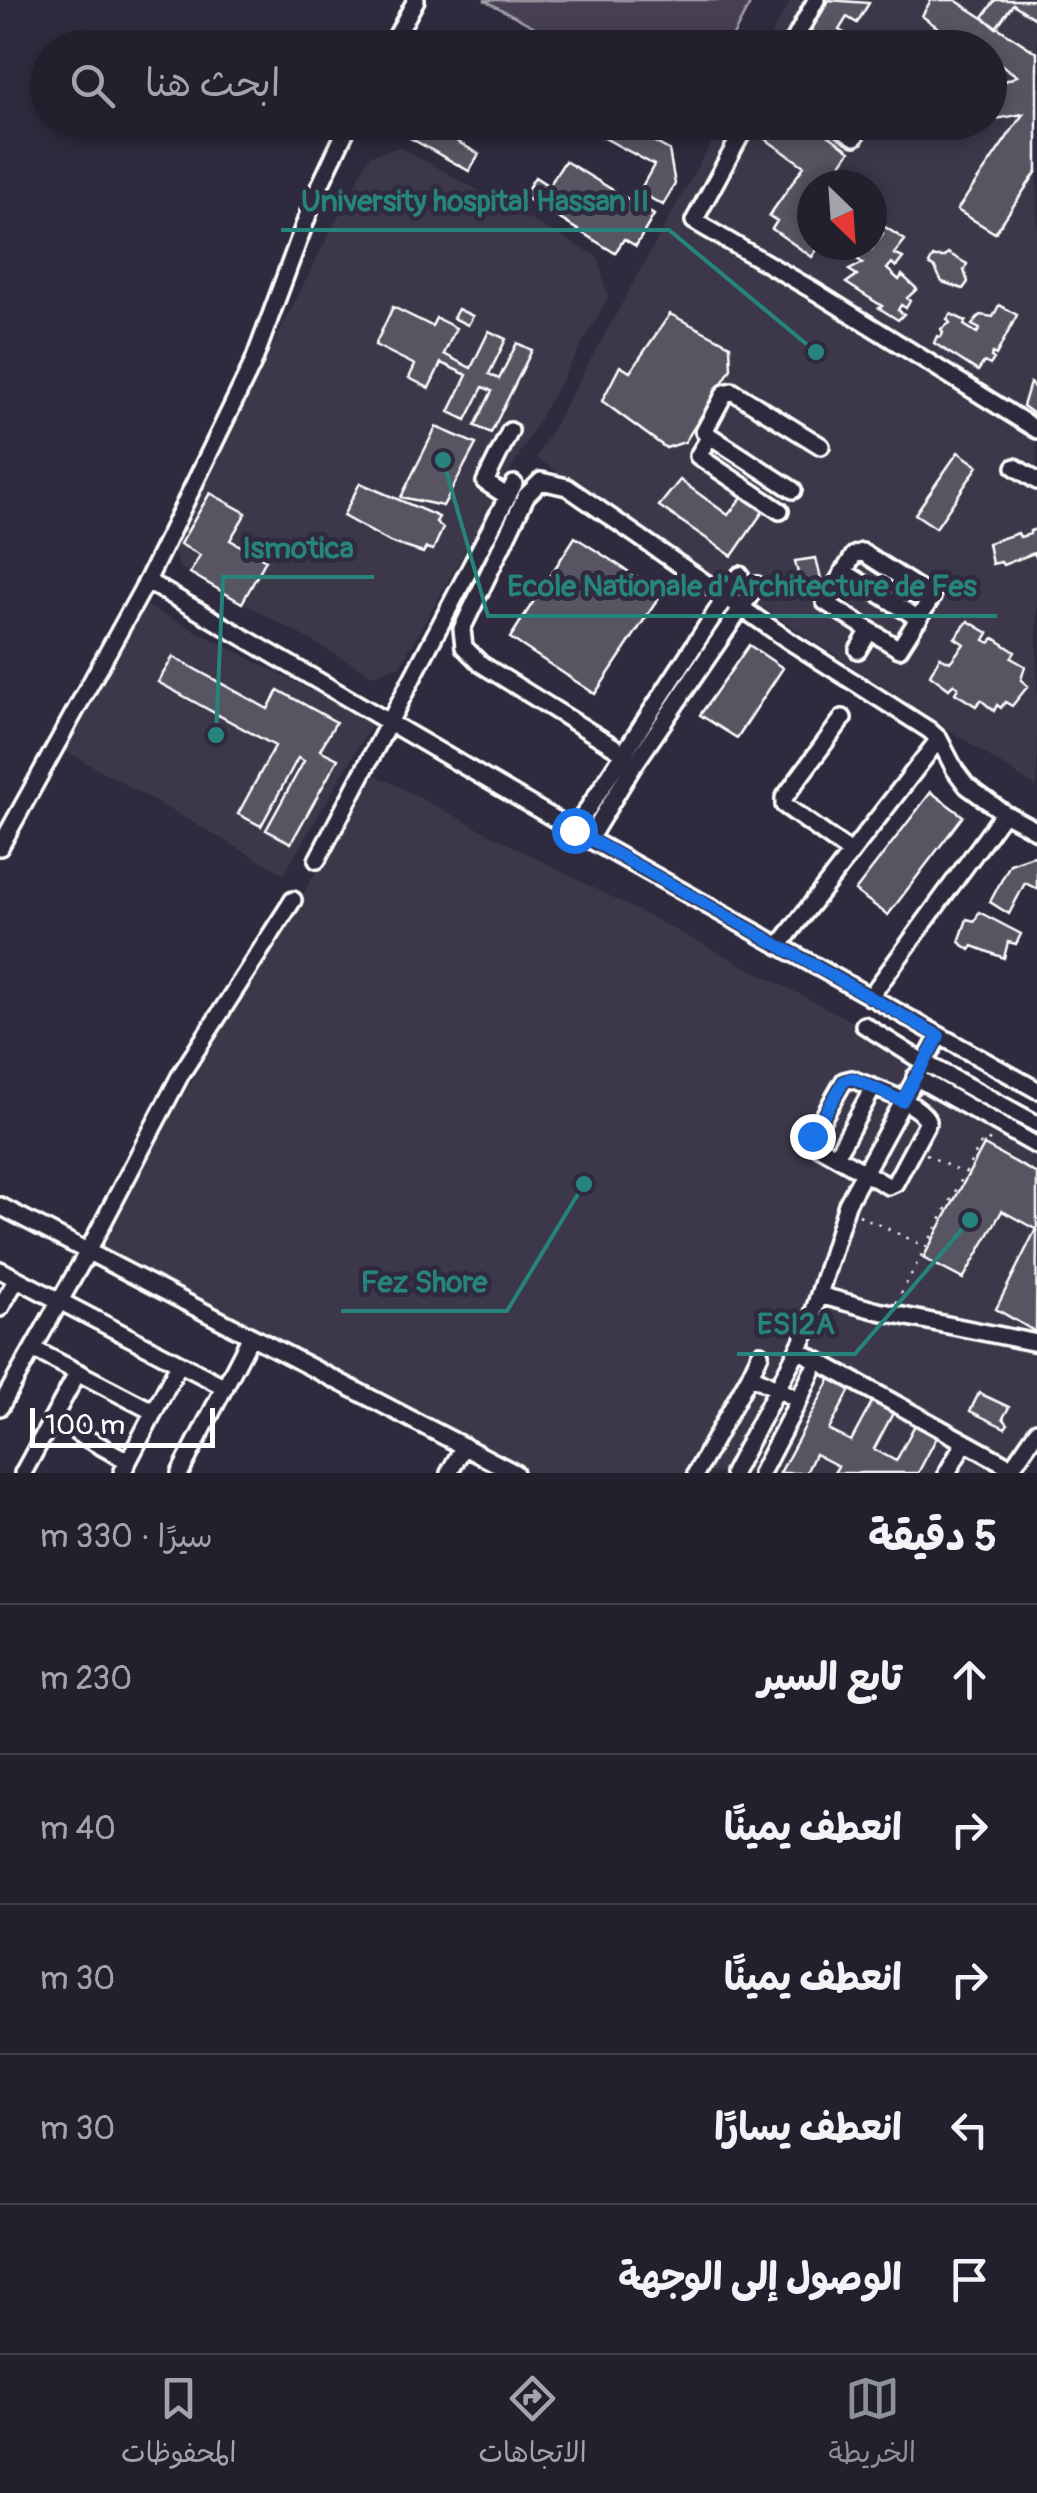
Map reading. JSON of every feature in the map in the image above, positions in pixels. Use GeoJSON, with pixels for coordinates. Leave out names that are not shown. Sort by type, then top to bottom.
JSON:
{"type":"FeatureCollection","features":[{"type":"Feature","properties":{"kind":"street"},"geometry":{"type":"LineString","coordinates":[[400,30],[416,0]]}},
{"type":"Feature","properties":{"kind":"street"},"geometry":{"type":"LineString","coordinates":[[800,30],[816,0]]}},
{"type":"Feature","properties":{"kind":"street"},"geometry":{"type":"LineString","coordinates":[[0,847],[148,581],[266,337],[315,196],[341,140]]}},
{"type":"Feature","properties":{"kind":"street"},"geometry":{"type":"LineString","coordinates":[[738,140],[694,221],[1037,430]]}},
{"type":"Feature","properties":{"kind":"street"},"geometry":{"type":"LineString","coordinates":[[794,490],[703,429],[724,393],[732,391],[821,446]]}},
{"type":"Feature","properties":{"kind":"street"},"geometry":{"type":"LineString","coordinates":[[318,860],[511,491],[485,482],[510,431]]}},
{"type":"Feature","properties":{"kind":"street"},"geometry":{"type":"LineString","coordinates":[[710,436],[698,456],[780,511]]}},
{"type":"Feature","properties":{"kind":"street"},"geometry":{"type":"LineString","coordinates":[[1016,467],[1037,481]]}},
{"type":"Feature","properties":{"kind":"street"},"geometry":{"type":"LineString","coordinates":[[624,753],[481,664],[464,647],[462,628],[531,487],[546,480],[562,484],[727,598],[918,722],[939,739],[967,786],[1037,831]]}},
{"type":"Feature","properties":{"kind":"street"},"geometry":{"type":"LineString","coordinates":[[862,552],[930,595],[919,619],[899,649],[826,602],[854,555],[862,552]]}},
{"type":"Feature","properties":{"kind":"street"},"geometry":{"type":"LineString","coordinates":[[844,571],[919,619]]}},
{"type":"Feature","properties":{"kind":"street"},"geometry":{"type":"LineString","coordinates":[[620,774],[624,753],[740,574]]}},
{"type":"Feature","properties":{"kind":"street"},"geometry":{"type":"LineString","coordinates":[[148,581],[582,834],[1037,1090]]}},
{"type":"Feature","properties":{"kind":"street"},"geometry":{"type":"LineString","coordinates":[[582,834],[620,774],[757,585]]}},
{"type":"Feature","properties":{"kind":"street"},"geometry":{"type":"LineString","coordinates":[[858,650],[869,632]]}},
{"type":"Feature","properties":{"kind":"street"},"geometry":{"type":"LineString","coordinates":[[843,718],[784,798],[784,806],[850,852]]}},
{"type":"Feature","properties":{"kind":"street"},"geometry":{"type":"LineString","coordinates":[[779,946],[939,739]]}},
{"type":"Feature","properties":{"kind":"street"},"geometry":{"type":"LineString","coordinates":[[870,997],[1004,813]]}},
{"type":"Feature","properties":{"kind":"street"},"geometry":{"type":"LineString","coordinates":[[0,1407],[181,1074],[294,900]]}},
{"type":"Feature","properties":{"kind":"street"},"geometry":{"type":"LineString","coordinates":[[864,1024],[919,1070],[997,1124],[1037,1146]]}},
{"type":"Feature","properties":{"kind":"street"},"geometry":{"type":"LineString","coordinates":[[733,1473],[798,1350],[845,1208],[939,1036]]}},
{"type":"Feature","properties":{"kind":"street"},"geometry":{"type":"LineString","coordinates":[[919,1070],[1037,1124]]}},
{"type":"Feature","properties":{"kind":"street"},"geometry":{"type":"LineString","coordinates":[[852,1078],[902,1101],[926,1115],[928,1121],[896,1183],[888,1186],[814,1144],[812,1136],[844,1081],[852,1078]]}},
{"type":"Feature","properties":{"kind":"street"},"geometry":{"type":"LineString","coordinates":[[836,1156],[873,1088]]}},
{"type":"Feature","properties":{"kind":"street"},"geometry":{"type":"LineString","coordinates":[[0,1206],[515,1473]]}},
{"type":"Feature","properties":{"kind":"street"},"geometry":{"type":"LineString","coordinates":[[0,1270],[225,1386]]}},
{"type":"Feature","properties":{"kind":"street"},"geometry":{"type":"LineString","coordinates":[[0,1308],[18,1279]]}},
{"type":"Feature","properties":{"kind":"street"},"geometry":{"type":"LineString","coordinates":[[819,1295],[1037,1343]]}},
{"type":"Feature","properties":{"kind":"street"},"geometry":{"type":"LineString","coordinates":[[180,1473],[250,1338]]}},
{"type":"Feature","properties":{"kind":"street"},"geometry":{"type":"LineString","coordinates":[[32,1349],[154,1412]]}},
{"type":"Feature","properties":{"kind":"street"},"geometry":{"type":"LineString","coordinates":[[798,1350],[1010,1470],[1037,1431]]}},
{"type":"Feature","properties":{"kind":"street"},"geometry":{"type":"LineString","coordinates":[[696,1473],[760,1354]]}},
{"type":"Feature","properties":{"kind":"street"},"geometry":{"type":"LineString","coordinates":[[77,1433],[125,1467],[179,1364]]}},
{"type":"Feature","properties":{"kind":"street"},"geometry":{"type":"LineString","coordinates":[[23,1473],[78,1372]]}},
{"type":"Feature","properties":{"kind":"street"},"geometry":{"type":"LineString","coordinates":[[761,1473],[812,1372]]}},
{"type":"Feature","properties":{"kind":"street"},"geometry":{"type":"LineString","coordinates":[[750,1375],[799,1400]]}},
{"type":"Feature","properties":{"kind":"street"},"geometry":{"type":"LineString","coordinates":[[947,1473],[964,1442]]}},
{"type":"Feature","properties":{"kind":"street"},"geometry":{"type":"LineString","coordinates":[[450,1473],[464,1446]]}},
{"type":"Feature","properties":{"kind":"path"},"geometry":{"type":"LineString","coordinates":[[890,1313],[981,1143],[988,1142],[997,1124]]}},
{"type":"Feature","properties":{"kind":"path"},"geometry":{"type":"LineString","coordinates":[[914,1148],[964,1174]]}},
{"type":"Feature","properties":{"kind":"path"},"geometry":{"type":"LineString","coordinates":[[845,1208],[926,1247]]}},
{"type":"Feature","properties":{"kind":"shaded area"},"geometry":{"type":"Polygon","coordinates":[[[484,0],[752,0],[736,30],[540,30],[484,0]]]}},
{"type":"Feature","properties":{"kind":"shaded area"},"geometry":{"type":"Polygon","coordinates":[[[791,0],[1037,0],[1037,788],[536,458],[713,140],[1007,140],[1007,30],[774,30],[791,0]]]}},
{"type":"Feature","properties":{"kind":"shaded area"},"geometry":{"type":"Polygon","coordinates":[[[400,147],[598,257],[608,298],[400,666],[372,675],[179,567],[171,542],[370,155],[400,147]]]}},
{"type":"Feature","properties":{"kind":"shaded area"},"geometry":{"type":"Polygon","coordinates":[[[136,600],[373,722],[284,874],[59,747],[136,600]]]}},
{"type":"Feature","properties":{"kind":"shaded area"},"geometry":{"type":"Polygon","coordinates":[[[374,774],[1037,1117],[1037,1444],[1019,1473],[532,1473],[91,1251],[374,774]]]}},
{"type":"Feature","properties":{"kind":"building"},"geometry":{"type":"Polygon","coordinates":[[[829,0],[869,3],[857,23],[847,17],[839,30],[812,30],[829,0]]]}},
{"type":"Feature","properties":{"kind":"building"},"geometry":{"type":"Polygon","coordinates":[[[931,0],[955,0],[1001,30],[941,30],[922,16],[931,0]]]}},
{"type":"Feature","properties":{"kind":"building"},"geometry":{"type":"Polygon","coordinates":[[[995,0],[1037,0],[1037,20],[1013,4],[996,28],[983,17],[995,0]]]}},
{"type":"Feature","properties":{"kind":"building"},"geometry":{"type":"Polygon","coordinates":[[[1007,34],[1037,53],[1037,171],[995,233],[957,210],[1023,114],[1007,117],[1007,80],[1017,76],[1007,69],[1007,34]]]}},
{"type":"Feature","properties":{"kind":"building"},"geometry":{"type":"Polygon","coordinates":[[[414,140],[454,140],[479,154],[469,171],[414,140]]]}},
{"type":"Feature","properties":{"kind":"building"},"geometry":{"type":"Polygon","coordinates":[[[608,140],[651,140],[669,150],[675,184],[663,205],[639,192],[654,165],[608,140]]]}},
{"type":"Feature","properties":{"kind":"building"},"geometry":{"type":"Polygon","coordinates":[[[767,140],[835,140],[850,151],[841,164],[848,170],[801,170],[804,166],[767,140]]]}},
{"type":"Feature","properties":{"kind":"building"},"geometry":{"type":"Polygon","coordinates":[[[565,161],[654,215],[636,246],[624,239],[615,253],[523,196],[535,177],[549,186],[565,161]]]}},
{"type":"Feature","properties":{"kind":"building"},"geometry":{"type":"Polygon","coordinates":[[[797,176],[797,246],[772,229],[777,221],[769,216],[797,176]]]}},
{"type":"Feature","properties":{"kind":"building"},"geometry":{"type":"Polygon","coordinates":[[[887,228],[905,240],[894,254],[903,258],[896,267],[892,263],[887,269],[899,280],[902,275],[917,289],[907,298],[910,301],[906,308],[901,305],[898,310],[904,314],[898,320],[846,283],[857,275],[849,270],[863,263],[858,260],[887,260],[887,228]]]}},
{"type":"Feature","properties":{"kind":"building"},"geometry":{"type":"Polygon","coordinates":[[[948,253],[967,264],[964,270],[968,282],[963,289],[942,282],[929,264],[933,257],[945,257],[948,253]]]}},
{"type":"Feature","properties":{"kind":"building"},"geometry":{"type":"Polygon","coordinates":[[[999,305],[1017,315],[996,355],[993,353],[990,365],[984,362],[978,371],[934,343],[943,333],[941,329],[950,323],[947,319],[951,314],[966,321],[964,325],[977,333],[980,329],[972,325],[980,315],[993,317],[999,305]]]}},
{"type":"Feature","properties":{"kind":"building"},"geometry":{"type":"Polygon","coordinates":[[[393,307],[432,326],[436,318],[456,328],[444,354],[471,368],[489,331],[506,339],[489,374],[499,379],[517,343],[532,350],[491,433],[475,426],[492,391],[483,387],[466,420],[449,412],[467,375],[441,363],[429,388],[409,378],[415,365],[375,345],[393,307]]]}},
{"type":"Feature","properties":{"kind":"building"},"geometry":{"type":"Polygon","coordinates":[[[458,309],[473,316],[468,325],[453,318],[458,309]]]}},
{"type":"Feature","properties":{"kind":"building"},"geometry":{"type":"Polygon","coordinates":[[[670,314],[730,345],[731,369],[685,442],[666,448],[602,401],[620,366],[630,372],[670,314]]]}},
{"type":"Feature","properties":{"kind":"building"},"geometry":{"type":"Polygon","coordinates":[[[1030,383],[1034,387],[1037,383],[1037,416],[1023,406],[1030,383]]]}},
{"type":"Feature","properties":{"kind":"building"},"geometry":{"type":"Polygon","coordinates":[[[436,427],[476,444],[443,506],[401,497],[436,427]]]}},
{"type":"Feature","properties":{"kind":"building"},"geometry":{"type":"Polygon","coordinates":[[[958,452],[978,466],[936,528],[915,514],[958,452]]]}},
{"type":"Feature","properties":{"kind":"building"},"geometry":{"type":"Polygon","coordinates":[[[680,480],[728,515],[743,496],[764,510],[732,556],[659,506],[680,480]]]}},
{"type":"Feature","properties":{"kind":"building"},"geometry":{"type":"Polygon","coordinates":[[[360,483],[439,517],[436,522],[443,528],[433,550],[426,548],[423,553],[390,542],[343,516],[360,483]]]}},
{"type":"Feature","properties":{"kind":"building"},"geometry":{"type":"Polygon","coordinates":[[[210,493],[246,513],[230,540],[266,560],[242,603],[190,573],[200,555],[180,544],[210,493]]]}},
{"type":"Feature","properties":{"kind":"building"},"geometry":{"type":"Polygon","coordinates":[[[1037,529],[1037,559],[1034,553],[1003,565],[992,564],[988,543],[1018,533],[1020,537],[1037,529]]]}},
{"type":"Feature","properties":{"kind":"building"},"geometry":{"type":"Polygon","coordinates":[[[575,537],[662,593],[595,694],[510,638],[575,537]]]}},
{"type":"Feature","properties":{"kind":"building"},"geometry":{"type":"Polygon","coordinates":[[[816,558],[823,587],[802,590],[795,561],[816,558]]]}},
{"type":"Feature","properties":{"kind":"building"},"geometry":{"type":"Polygon","coordinates":[[[968,621],[988,633],[984,640],[990,643],[994,638],[1015,652],[1011,658],[1025,666],[1021,680],[1028,686],[1012,706],[1005,702],[994,711],[981,700],[976,706],[955,693],[958,688],[954,684],[949,689],[930,675],[940,657],[950,662],[964,644],[955,638],[968,621]]]}},
{"type":"Feature","properties":{"kind":"building"},"geometry":{"type":"Polygon","coordinates":[[[749,645],[783,668],[737,738],[700,715],[749,645]]]}},
{"type":"Feature","properties":{"kind":"building"},"geometry":{"type":"Polygon","coordinates":[[[173,657],[268,709],[278,690],[336,722],[320,750],[338,759],[291,843],[266,830],[304,761],[298,758],[261,826],[238,814],[275,746],[158,682],[173,657]]]}},
{"type":"Feature","properties":{"kind":"building"},"geometry":{"type":"Polygon","coordinates":[[[931,792],[963,816],[888,915],[855,891],[931,792]]]}},
{"type":"Feature","properties":{"kind":"building"},"geometry":{"type":"Polygon","coordinates":[[[1037,858],[1037,889],[1025,883],[1009,914],[990,902],[1010,864],[1037,858]]]}},
{"type":"Feature","properties":{"kind":"building"},"geometry":{"type":"Polygon","coordinates":[[[979,912],[1021,934],[1016,944],[1008,942],[1004,958],[973,946],[970,950],[959,942],[967,919],[975,921],[979,912]]]}},
{"type":"Feature","properties":{"kind":"building"},"geometry":{"type":"Polygon","coordinates":[[[984,1145],[1037,1174],[1037,1230],[1002,1211],[963,1279],[923,1258],[984,1145]]]}},
{"type":"Feature","properties":{"kind":"building"},"geometry":{"type":"Polygon","coordinates":[[[1037,1230],[1036,1332],[996,1309],[1037,1230]]]}},
{"type":"Feature","properties":{"kind":"building"},"geometry":{"type":"Polygon","coordinates":[[[831,1378],[851,1388],[829,1430],[851,1441],[872,1402],[893,1413],[874,1449],[896,1461],[916,1423],[938,1435],[918,1473],[834,1473],[838,1466],[815,1454],[806,1473],[780,1473],[831,1378]]]}},
{"type":"Feature","properties":{"kind":"building"},"geometry":{"type":"Polygon","coordinates":[[[979,1393],[1009,1407],[1003,1418],[1008,1424],[1005,1428],[970,1411],[979,1393]]]}},
{"type":"Feature","properties":{"kind":"place","name":"University hospital Hassan II"},"geometry":{"type":"Point","coordinates":[816,352]}},
{"type":"Feature","properties":{"kind":"place","name":"Ecole Nationale d'Architecture de Fes"},"geometry":{"type":"Point","coordinates":[443,460]}},
{"type":"Feature","properties":{"kind":"place","name":"Ismotica"},"geometry":{"type":"Point","coordinates":[216,735]}},
{"type":"Feature","properties":{"kind":"place","name":"Fez Shore"},"geometry":{"type":"Point","coordinates":[584,1184]}},
{"type":"Feature","properties":{"kind":"place","name":"ESI2A"},"geometry":{"type":"Point","coordinates":[970,1220]}},
{"type":"Feature","properties":{"kind":"route"},"geometry":{"type":"LineString","coordinates":[[574,830],[939,1036],[902,1101],[852,1078],[844,1081],[812,1136]]}}]}
